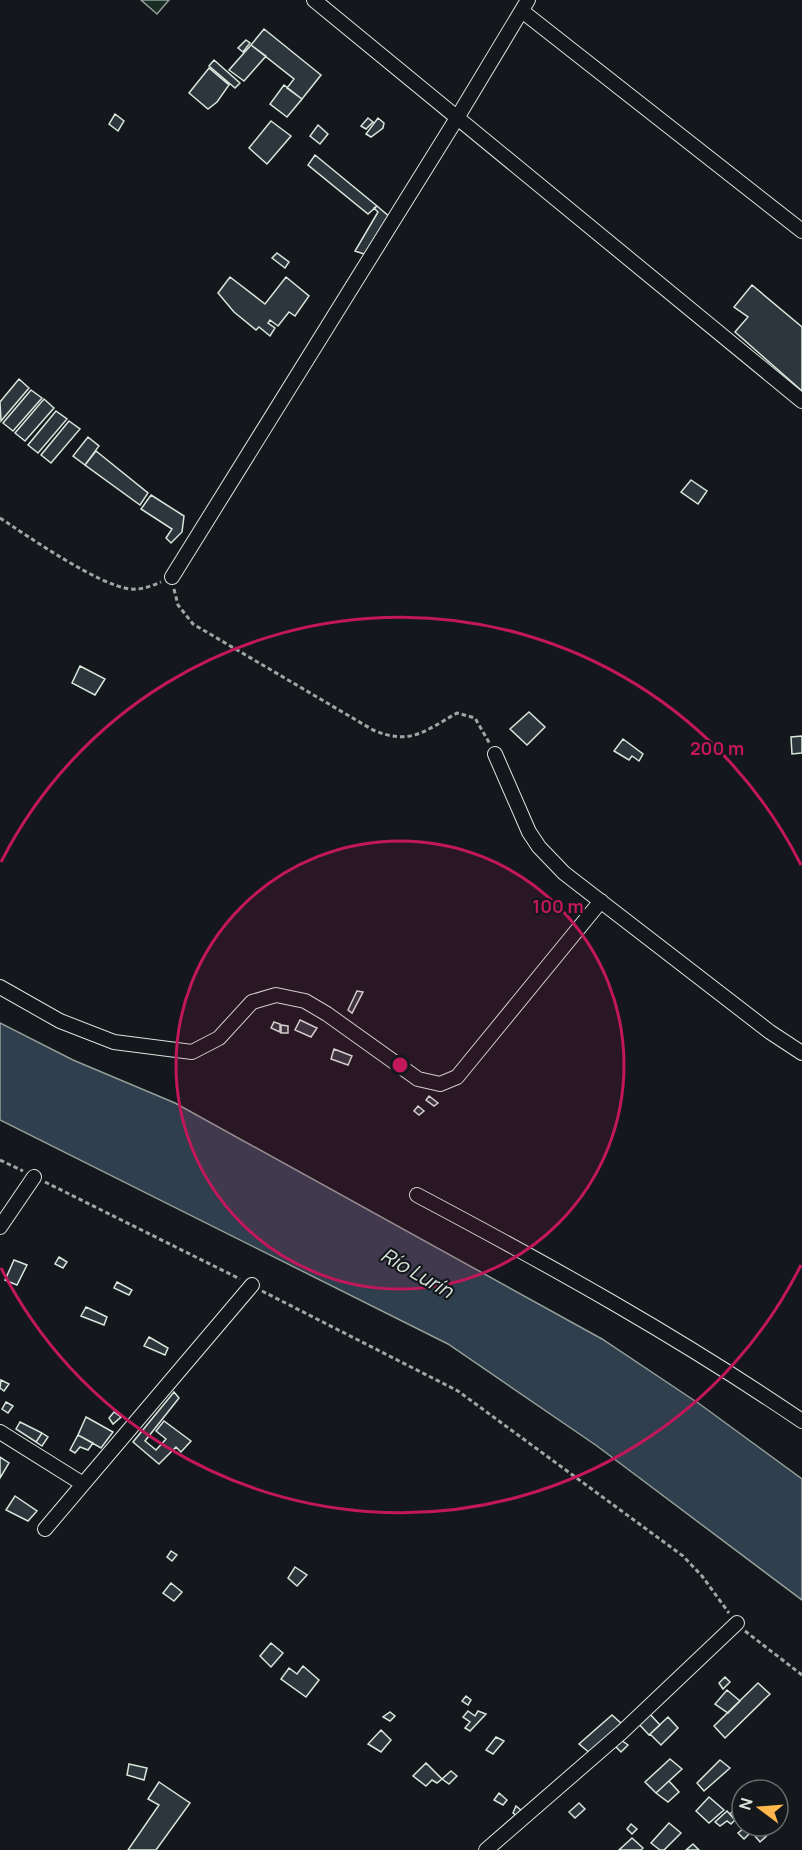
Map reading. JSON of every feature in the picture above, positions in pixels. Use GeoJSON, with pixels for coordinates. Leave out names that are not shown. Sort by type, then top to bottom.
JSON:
{"type":"FeatureCollection","features":[{"type":"Feature","properties":{"kind":"street"},"geometry":{"type":"LineString","coordinates":[[314,0],[802,401]]}},
{"type":"Feature","properties":{"kind":"street"},"geometry":{"type":"LineString","coordinates":[[172,577],[525,5],[802,231]]}},
{"type":"Feature","properties":{"kind":"street"},"geometry":{"type":"LineString","coordinates":[[495,754],[529,832],[539,847],[564,873],[770,1032],[802,1053]]}},
{"type":"Feature","properties":{"kind":"street"},"geometry":{"type":"LineString","coordinates":[[0,987],[60,1021],[114,1042],[192,1052],[219,1038],[252,1002],[276,995],[305,1001],[418,1079],[440,1084],[457,1077],[601,902]]}},
{"type":"Feature","properties":{"kind":"street"},"geometry":{"type":"LineString","coordinates":[[0,1227],[34,1177]]}},
{"type":"Feature","properties":{"kind":"street"},"geometry":{"type":"LineString","coordinates":[[417,1195],[580,1281],[730,1372],[802,1421]]}},
{"type":"Feature","properties":{"kind":"street"},"geometry":{"type":"LineString","coordinates":[[45,1529],[252,1285]]}},
{"type":"Feature","properties":{"kind":"street"},"geometry":{"type":"LineString","coordinates":[[0,1432],[83,1484]]}},
{"type":"Feature","properties":{"kind":"street"},"geometry":{"type":"LineString","coordinates":[[486,1850],[622,1732],[737,1623]]}},
{"type":"Feature","properties":{"kind":"path"},"geometry":{"type":"LineString","coordinates":[[0,518],[73,563],[129,589],[146,589],[172,577],[178,605],[193,624],[373,730],[390,738],[403,739],[423,732],[457,713],[475,718],[495,754]]}},
{"type":"Feature","properties":{"kind":"path"},"geometry":{"type":"LineString","coordinates":[[0,1160],[193,1253],[458,1391],[683,1556],[702,1576],[737,1623],[802,1675]]}},
{"type":"Feature","properties":{"kind":"green space"},"geometry":{"type":"Polygon","coordinates":[[[141,0],[169,0],[157,14],[141,0]]]}},
{"type":"Feature","properties":{"kind":"water","name":"Río Lurín"},"geometry":{"type":"Polygon","coordinates":[[[0,1023],[73,1060],[175,1103],[602,1339],[701,1405],[802,1479],[802,1600],[597,1446],[448,1344],[0,1120],[0,1023]]]}},
{"type":"Feature","properties":{"kind":"building"},"geometry":{"type":"Polygon","coordinates":[[[264,29],[321,75],[302,99],[287,88],[294,79],[251,45],[264,29]]]}},
{"type":"Feature","properties":{"kind":"building"},"geometry":{"type":"Polygon","coordinates":[[[246,40],[250,43],[243,52],[238,48],[246,40]]]}},
{"type":"Feature","properties":{"kind":"building"},"geometry":{"type":"Polygon","coordinates":[[[251,45],[266,56],[244,81],[229,70],[251,45]]]}},
{"type":"Feature","properties":{"kind":"building"},"geometry":{"type":"Polygon","coordinates":[[[214,60],[240,83],[235,88],[209,66],[214,60]]]}},
{"type":"Feature","properties":{"kind":"building"},"geometry":{"type":"Polygon","coordinates":[[[209,68],[229,85],[217,102],[208,109],[189,93],[209,68]]]}},
{"type":"Feature","properties":{"kind":"building"},"geometry":{"type":"Polygon","coordinates":[[[284,85],[302,99],[287,117],[270,104],[284,85]]]}},
{"type":"Feature","properties":{"kind":"building"},"geometry":{"type":"Polygon","coordinates":[[[115,114],[124,121],[118,131],[109,124],[115,114]]]}},
{"type":"Feature","properties":{"kind":"building"},"geometry":{"type":"Polygon","coordinates":[[[368,118],[373,122],[366,129],[361,126],[368,118]]]}},
{"type":"Feature","properties":{"kind":"building"},"geometry":{"type":"Polygon","coordinates":[[[378,118],[384,123],[383,128],[371,137],[366,134],[378,118]]]}},
{"type":"Feature","properties":{"kind":"building"},"geometry":{"type":"Polygon","coordinates":[[[271,121],[291,136],[267,164],[249,148],[271,121]]]}},
{"type":"Feature","properties":{"kind":"building"},"geometry":{"type":"Polygon","coordinates":[[[318,125],[328,134],[320,144],[310,136],[318,125]]]}},
{"type":"Feature","properties":{"kind":"building"},"geometry":{"type":"Polygon","coordinates":[[[315,155],[377,206],[368,214],[308,165],[315,155]]]}},
{"type":"Feature","properties":{"kind":"building"},"geometry":{"type":"Polygon","coordinates":[[[377,206],[391,218],[369,253],[355,251],[378,212],[374,208],[377,206]]]}},
{"type":"Feature","properties":{"kind":"building"},"geometry":{"type":"Polygon","coordinates":[[[277,253],[289,262],[285,268],[272,258],[277,253]]]}},
{"type":"Feature","properties":{"kind":"building"},"geometry":{"type":"Polygon","coordinates":[[[230,277],[265,304],[286,277],[309,296],[295,316],[289,312],[278,326],[270,320],[268,323],[275,328],[270,336],[259,327],[256,330],[234,312],[218,293],[230,277]]]}},
{"type":"Feature","properties":{"kind":"building"},"geometry":{"type":"Polygon","coordinates":[[[752,285],[802,327],[802,391],[735,332],[748,317],[734,307],[752,285]]]}},
{"type":"Feature","properties":{"kind":"building"},"geometry":{"type":"Polygon","coordinates":[[[19,379],[29,388],[1,421],[0,402],[19,379]]]}},
{"type":"Feature","properties":{"kind":"building"},"geometry":{"type":"Polygon","coordinates":[[[31,390],[42,398],[13,431],[3,423],[31,390]]]}},
{"type":"Feature","properties":{"kind":"building"},"geometry":{"type":"Polygon","coordinates":[[[44,399],[54,408],[25,441],[15,433],[44,399]]]}},
{"type":"Feature","properties":{"kind":"building"},"geometry":{"type":"Polygon","coordinates":[[[56,411],[67,419],[38,453],[28,445],[56,411]]]}},
{"type":"Feature","properties":{"kind":"building"},"geometry":{"type":"Polygon","coordinates":[[[69,421],[80,429],[51,463],[41,455],[69,421]]]}},
{"type":"Feature","properties":{"kind":"building"},"geometry":{"type":"Polygon","coordinates":[[[88,437],[99,446],[85,465],[73,456],[88,437]]]}},
{"type":"Feature","properties":{"kind":"building"},"geometry":{"type":"Polygon","coordinates":[[[96,451],[148,493],[140,505],[85,465],[96,451]]]}},
{"type":"Feature","properties":{"kind":"building"},"geometry":{"type":"Polygon","coordinates":[[[691,480],[707,491],[698,504],[681,492],[691,480]]]}},
{"type":"Feature","properties":{"kind":"building"},"geometry":{"type":"Polygon","coordinates":[[[151,495],[184,516],[182,532],[171,543],[166,538],[172,529],[141,509],[151,495]]]}},
{"type":"Feature","properties":{"kind":"building"},"geometry":{"type":"Polygon","coordinates":[[[80,666],[105,679],[95,695],[72,683],[80,666]]]}},
{"type":"Feature","properties":{"kind":"building"},"geometry":{"type":"Polygon","coordinates":[[[529,712],[545,727],[527,745],[510,729],[529,712]]]}},
{"type":"Feature","properties":{"kind":"building"},"geometry":{"type":"Polygon","coordinates":[[[802,736],[802,753],[792,754],[791,737],[802,736]]]}},
{"type":"Feature","properties":{"kind":"building"},"geometry":{"type":"Polygon","coordinates":[[[623,739],[643,754],[639,761],[632,756],[629,760],[614,751],[623,739]]]}},
{"type":"Feature","properties":{"kind":"building"},"geometry":{"type":"Polygon","coordinates":[[[357,991],[363,992],[352,1013],[348,1010],[357,991]]]}},
{"type":"Feature","properties":{"kind":"building"},"geometry":{"type":"Polygon","coordinates":[[[300,1020],[317,1028],[311,1037],[295,1030],[300,1020]]]}},
{"type":"Feature","properties":{"kind":"building"},"geometry":{"type":"Polygon","coordinates":[[[274,1022],[280,1024],[280,1032],[271,1028],[274,1022]]]}},
{"type":"Feature","properties":{"kind":"building"},"geometry":{"type":"Polygon","coordinates":[[[281,1025],[288,1026],[288,1033],[281,1033],[281,1025]]]}},
{"type":"Feature","properties":{"kind":"building"},"geometry":{"type":"Polygon","coordinates":[[[334,1049],[352,1056],[348,1065],[331,1059],[334,1049]]]}},
{"type":"Feature","properties":{"kind":"building"},"geometry":{"type":"Polygon","coordinates":[[[429,1096],[438,1103],[434,1106],[426,1100],[429,1096]]]}},
{"type":"Feature","properties":{"kind":"building"},"geometry":{"type":"Polygon","coordinates":[[[418,1106],[424,1111],[419,1115],[414,1111],[418,1106]]]}},
{"type":"Feature","properties":{"kind":"building"},"geometry":{"type":"Polygon","coordinates":[[[59,1257],[67,1262],[63,1268],[55,1264],[59,1257]]]}},
{"type":"Feature","properties":{"kind":"building"},"geometry":{"type":"Polygon","coordinates":[[[14,1260],[27,1265],[17,1285],[5,1280],[14,1260]]]}},
{"type":"Feature","properties":{"kind":"building"},"geometry":{"type":"Polygon","coordinates":[[[117,1282],[132,1290],[129,1295],[114,1288],[117,1282]]]}},
{"type":"Feature","properties":{"kind":"building"},"geometry":{"type":"Polygon","coordinates":[[[86,1307],[107,1317],[104,1325],[81,1316],[86,1307]]]}},
{"type":"Feature","properties":{"kind":"building"},"geometry":{"type":"Polygon","coordinates":[[[149,1337],[168,1348],[165,1355],[144,1346],[149,1337]]]}},
{"type":"Feature","properties":{"kind":"building"},"geometry":{"type":"Polygon","coordinates":[[[1,1380],[9,1384],[4,1391],[0,1388],[1,1380]]]}},
{"type":"Feature","properties":{"kind":"building"},"geometry":{"type":"Polygon","coordinates":[[[174,1392],[179,1398],[145,1441],[156,1450],[166,1439],[156,1431],[164,1421],[191,1441],[181,1452],[176,1447],[159,1464],[133,1442],[174,1392]]]}},
{"type":"Feature","properties":{"kind":"building"},"geometry":{"type":"Polygon","coordinates":[[[6,1402],[13,1406],[8,1413],[2,1409],[6,1402]]]}},
{"type":"Feature","properties":{"kind":"building"},"geometry":{"type":"Polygon","coordinates":[[[114,1412],[121,1417],[113,1424],[109,1418],[114,1412]]]}},
{"type":"Feature","properties":{"kind":"building"},"geometry":{"type":"Polygon","coordinates":[[[86,1417],[113,1432],[101,1448],[78,1435],[86,1417]]]}},
{"type":"Feature","properties":{"kind":"building"},"geometry":{"type":"Polygon","coordinates":[[[20,1422],[42,1433],[36,1442],[16,1429],[20,1422]]]}},
{"type":"Feature","properties":{"kind":"building"},"geometry":{"type":"Polygon","coordinates":[[[42,1433],[48,1437],[42,1446],[36,1442],[42,1433]]]}},
{"type":"Feature","properties":{"kind":"building"},"geometry":{"type":"Polygon","coordinates":[[[78,1435],[93,1443],[88,1450],[80,1447],[75,1453],[70,1450],[78,1435]]]}},
{"type":"Feature","properties":{"kind":"building"},"geometry":{"type":"Polygon","coordinates":[[[0,1457],[9,1463],[0,1478],[0,1457]]]}},
{"type":"Feature","properties":{"kind":"building"},"geometry":{"type":"Polygon","coordinates":[[[15,1496],[37,1511],[28,1521],[6,1510],[15,1496]]]}},
{"type":"Feature","properties":{"kind":"building"},"geometry":{"type":"Polygon","coordinates":[[[171,1551],[177,1555],[172,1561],[167,1557],[171,1551]]]}},
{"type":"Feature","properties":{"kind":"building"},"geometry":{"type":"Polygon","coordinates":[[[295,1567],[307,1575],[297,1586],[288,1578],[295,1567]]]}},
{"type":"Feature","properties":{"kind":"building"},"geometry":{"type":"Polygon","coordinates":[[[171,1583],[182,1592],[174,1601],[163,1593],[171,1583]]]}},
{"type":"Feature","properties":{"kind":"building"},"geometry":{"type":"Polygon","coordinates":[[[271,1643],[283,1653],[271,1667],[260,1656],[271,1643]]]}},
{"type":"Feature","properties":{"kind":"building"},"geometry":{"type":"Polygon","coordinates":[[[303,1666],[319,1680],[306,1697],[281,1679],[289,1668],[297,1674],[303,1666]]]}},
{"type":"Feature","properties":{"kind":"building"},"geometry":{"type":"Polygon","coordinates":[[[725,1677],[730,1682],[723,1689],[719,1683],[725,1677]]]}},
{"type":"Feature","properties":{"kind":"building"},"geometry":{"type":"Polygon","coordinates":[[[758,1683],[770,1694],[725,1738],[714,1726],[758,1683]]]}},
{"type":"Feature","properties":{"kind":"building"},"geometry":{"type":"Polygon","coordinates":[[[727,1690],[740,1701],[728,1713],[715,1704],[727,1690]]]}},
{"type":"Feature","properties":{"kind":"building"},"geometry":{"type":"Polygon","coordinates":[[[466,1696],[471,1700],[468,1705],[462,1701],[466,1696]]]}},
{"type":"Feature","properties":{"kind":"building"},"geometry":{"type":"Polygon","coordinates":[[[468,1711],[475,1716],[478,1711],[486,1714],[470,1731],[465,1728],[470,1722],[463,1717],[468,1711]]]}},
{"type":"Feature","properties":{"kind":"building"},"geometry":{"type":"Polygon","coordinates":[[[390,1712],[395,1716],[390,1721],[383,1717],[390,1712]]]}},
{"type":"Feature","properties":{"kind":"building"},"geometry":{"type":"Polygon","coordinates":[[[648,1712],[660,1725],[649,1735],[637,1722],[648,1712]]]}},
{"type":"Feature","properties":{"kind":"building"},"geometry":{"type":"Polygon","coordinates":[[[612,1715],[622,1724],[590,1753],[579,1744],[612,1715]]]}},
{"type":"Feature","properties":{"kind":"building"},"geometry":{"type":"Polygon","coordinates":[[[668,1717],[678,1728],[661,1745],[650,1734],[668,1717]]]}},
{"type":"Feature","properties":{"kind":"building"},"geometry":{"type":"Polygon","coordinates":[[[381,1730],[391,1740],[381,1752],[368,1744],[381,1730]]]}},
{"type":"Feature","properties":{"kind":"building"},"geometry":{"type":"Polygon","coordinates":[[[496,1737],[504,1741],[493,1754],[486,1750],[496,1737]]]}},
{"type":"Feature","properties":{"kind":"building"},"geometry":{"type":"Polygon","coordinates":[[[621,1740],[628,1745],[621,1752],[615,1746],[621,1740]]]}},
{"type":"Feature","properties":{"kind":"building"},"geometry":{"type":"Polygon","coordinates":[[[670,1759],[682,1769],[656,1793],[645,1782],[670,1759]]]}},
{"type":"Feature","properties":{"kind":"building"},"geometry":{"type":"Polygon","coordinates":[[[720,1760],[730,1768],[704,1791],[697,1783],[720,1760]]]}},
{"type":"Feature","properties":{"kind":"building"},"geometry":{"type":"Polygon","coordinates":[[[426,1763],[442,1779],[437,1783],[432,1780],[426,1786],[413,1776],[426,1763]]]}},
{"type":"Feature","properties":{"kind":"building"},"geometry":{"type":"Polygon","coordinates":[[[129,1764],[147,1768],[144,1780],[127,1775],[129,1764]]]}},
{"type":"Feature","properties":{"kind":"building"},"geometry":{"type":"Polygon","coordinates":[[[451,1771],[457,1776],[449,1784],[442,1779],[451,1771]]]}},
{"type":"Feature","properties":{"kind":"building"},"geometry":{"type":"Polygon","coordinates":[[[669,1781],[679,1792],[668,1802],[656,1793],[669,1781]]]}},
{"type":"Feature","properties":{"kind":"building"},"geometry":{"type":"Polygon","coordinates":[[[159,1782],[190,1803],[156,1850],[128,1850],[159,1805],[148,1799],[159,1782]]]}},
{"type":"Feature","properties":{"kind":"building"},"geometry":{"type":"Polygon","coordinates":[[[499,1793],[507,1800],[503,1805],[494,1800],[499,1793]]]}},
{"type":"Feature","properties":{"kind":"building"},"geometry":{"type":"Polygon","coordinates":[[[709,1797],[724,1810],[709,1823],[696,1811],[709,1797]]]}},
{"type":"Feature","properties":{"kind":"building"},"geometry":{"type":"Polygon","coordinates":[[[579,1803],[585,1809],[575,1818],[569,1812],[579,1803]]]}},
{"type":"Feature","properties":{"kind":"building"},"geometry":{"type":"Polygon","coordinates":[[[516,1806],[522,1811],[517,1816],[513,1813],[516,1806]]]}},
{"type":"Feature","properties":{"kind":"building"},"geometry":{"type":"Polygon","coordinates":[[[727,1811],[730,1814],[730,1823],[727,1821],[720,1826],[715,1822],[727,1811]]]}},
{"type":"Feature","properties":{"kind":"building"},"geometry":{"type":"Polygon","coordinates":[[[669,1823],[681,1833],[664,1850],[660,1850],[651,1843],[669,1823]]]}},
{"type":"Feature","properties":{"kind":"building"},"geometry":{"type":"Polygon","coordinates":[[[631,1824],[637,1829],[632,1834],[627,1829],[631,1824]]]}},
{"type":"Feature","properties":{"kind":"building"},"geometry":{"type":"Polygon","coordinates":[[[632,1838],[643,1848],[641,1850],[619,1850],[632,1838]]]}},
{"type":"Feature","properties":{"kind":"building"},"geometry":{"type":"Polygon","coordinates":[[[693,1844],[699,1850],[686,1850],[693,1844]]]}}]}
